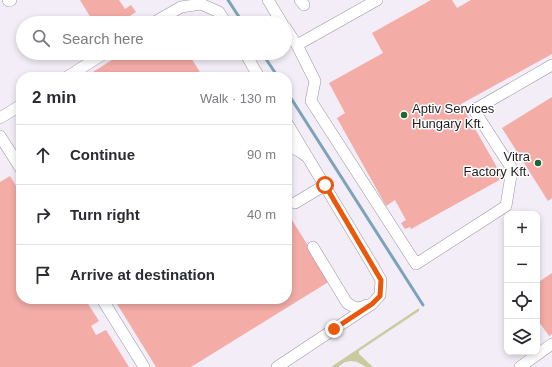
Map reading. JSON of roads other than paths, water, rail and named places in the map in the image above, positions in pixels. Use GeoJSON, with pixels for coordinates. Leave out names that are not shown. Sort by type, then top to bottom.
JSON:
{"type":"FeatureCollection","features":[{"type":"Feature","properties":{"kind":"lane"},"geometry":{"type":"LineString","coordinates":[[268,0],[278,16]]}},
{"type":"Feature","properties":{"kind":"lane"},"geometry":{"type":"LineString","coordinates":[[296,45],[377,0]]}},
{"type":"Feature","properties":{"kind":"lane"},"geometry":{"type":"LineString","coordinates":[[165,16],[181,7],[201,4],[219,12],[222,16]]}},
{"type":"Feature","properties":{"kind":"lane"},"geometry":{"type":"LineString","coordinates":[[292,38],[315,81],[311,101],[416,264],[506,206],[512,169],[474,110],[552,65]]}},
{"type":"Feature","properties":{"kind":"lane"},"geometry":{"type":"LineString","coordinates":[[75,72],[94,60]]}},
{"type":"Feature","properties":{"kind":"lane"},"geometry":{"type":"LineString","coordinates":[[248,60],[254,72]]}},
{"type":"Feature","properties":{"kind":"lane"},"geometry":{"type":"LineString","coordinates":[[0,118],[16,108]]}},
{"type":"Feature","properties":{"kind":"lane"},"geometry":{"type":"LineString","coordinates":[[277,367],[372,304],[380,296],[381,280],[292,131]]}},
{"type":"Feature","properties":{"kind":"lane"},"geometry":{"type":"LineString","coordinates":[[0,136],[16,161]]}},
{"type":"Feature","properties":{"kind":"lane"},"geometry":{"type":"LineString","coordinates":[[292,148],[308,158]]}},
{"type":"Feature","properties":{"kind":"lane"},"geometry":{"type":"LineString","coordinates":[[295,203],[325,185]]}},
{"type":"Feature","properties":{"kind":"lane"},"geometry":{"type":"LineString","coordinates":[[313,247],[347,303],[353,307],[359,308],[372,304]]}},
{"type":"Feature","properties":{"kind":"lane"},"geometry":{"type":"LineString","coordinates":[[105,304],[144,367]]}},
{"type":"Feature","properties":{"kind":"lane"},"geometry":{"type":"LineString","coordinates":[[527,365],[552,344]]}},
{"type":"Feature","properties":{"kind":"waterway"},"geometry":{"type":"LineString","coordinates":[[228,0],[238,16]]}},
{"type":"Feature","properties":{"kind":"waterway"},"geometry":{"type":"LineString","coordinates":[[267,60],[275,72]]}},
{"type":"Feature","properties":{"kind":"waterway"},"geometry":{"type":"LineString","coordinates":[[292,100],[423,305]]}},
{"type":"Feature","properties":{"kind":"place","name":"Aptiv Services Hungary Kft."},"geometry":{"type":"Point","coordinates":[404,115]}},
{"type":"Feature","properties":{"kind":"place","name":"Vitra Factory Kft."},"geometry":{"type":"Point","coordinates":[538,163]}}]}
